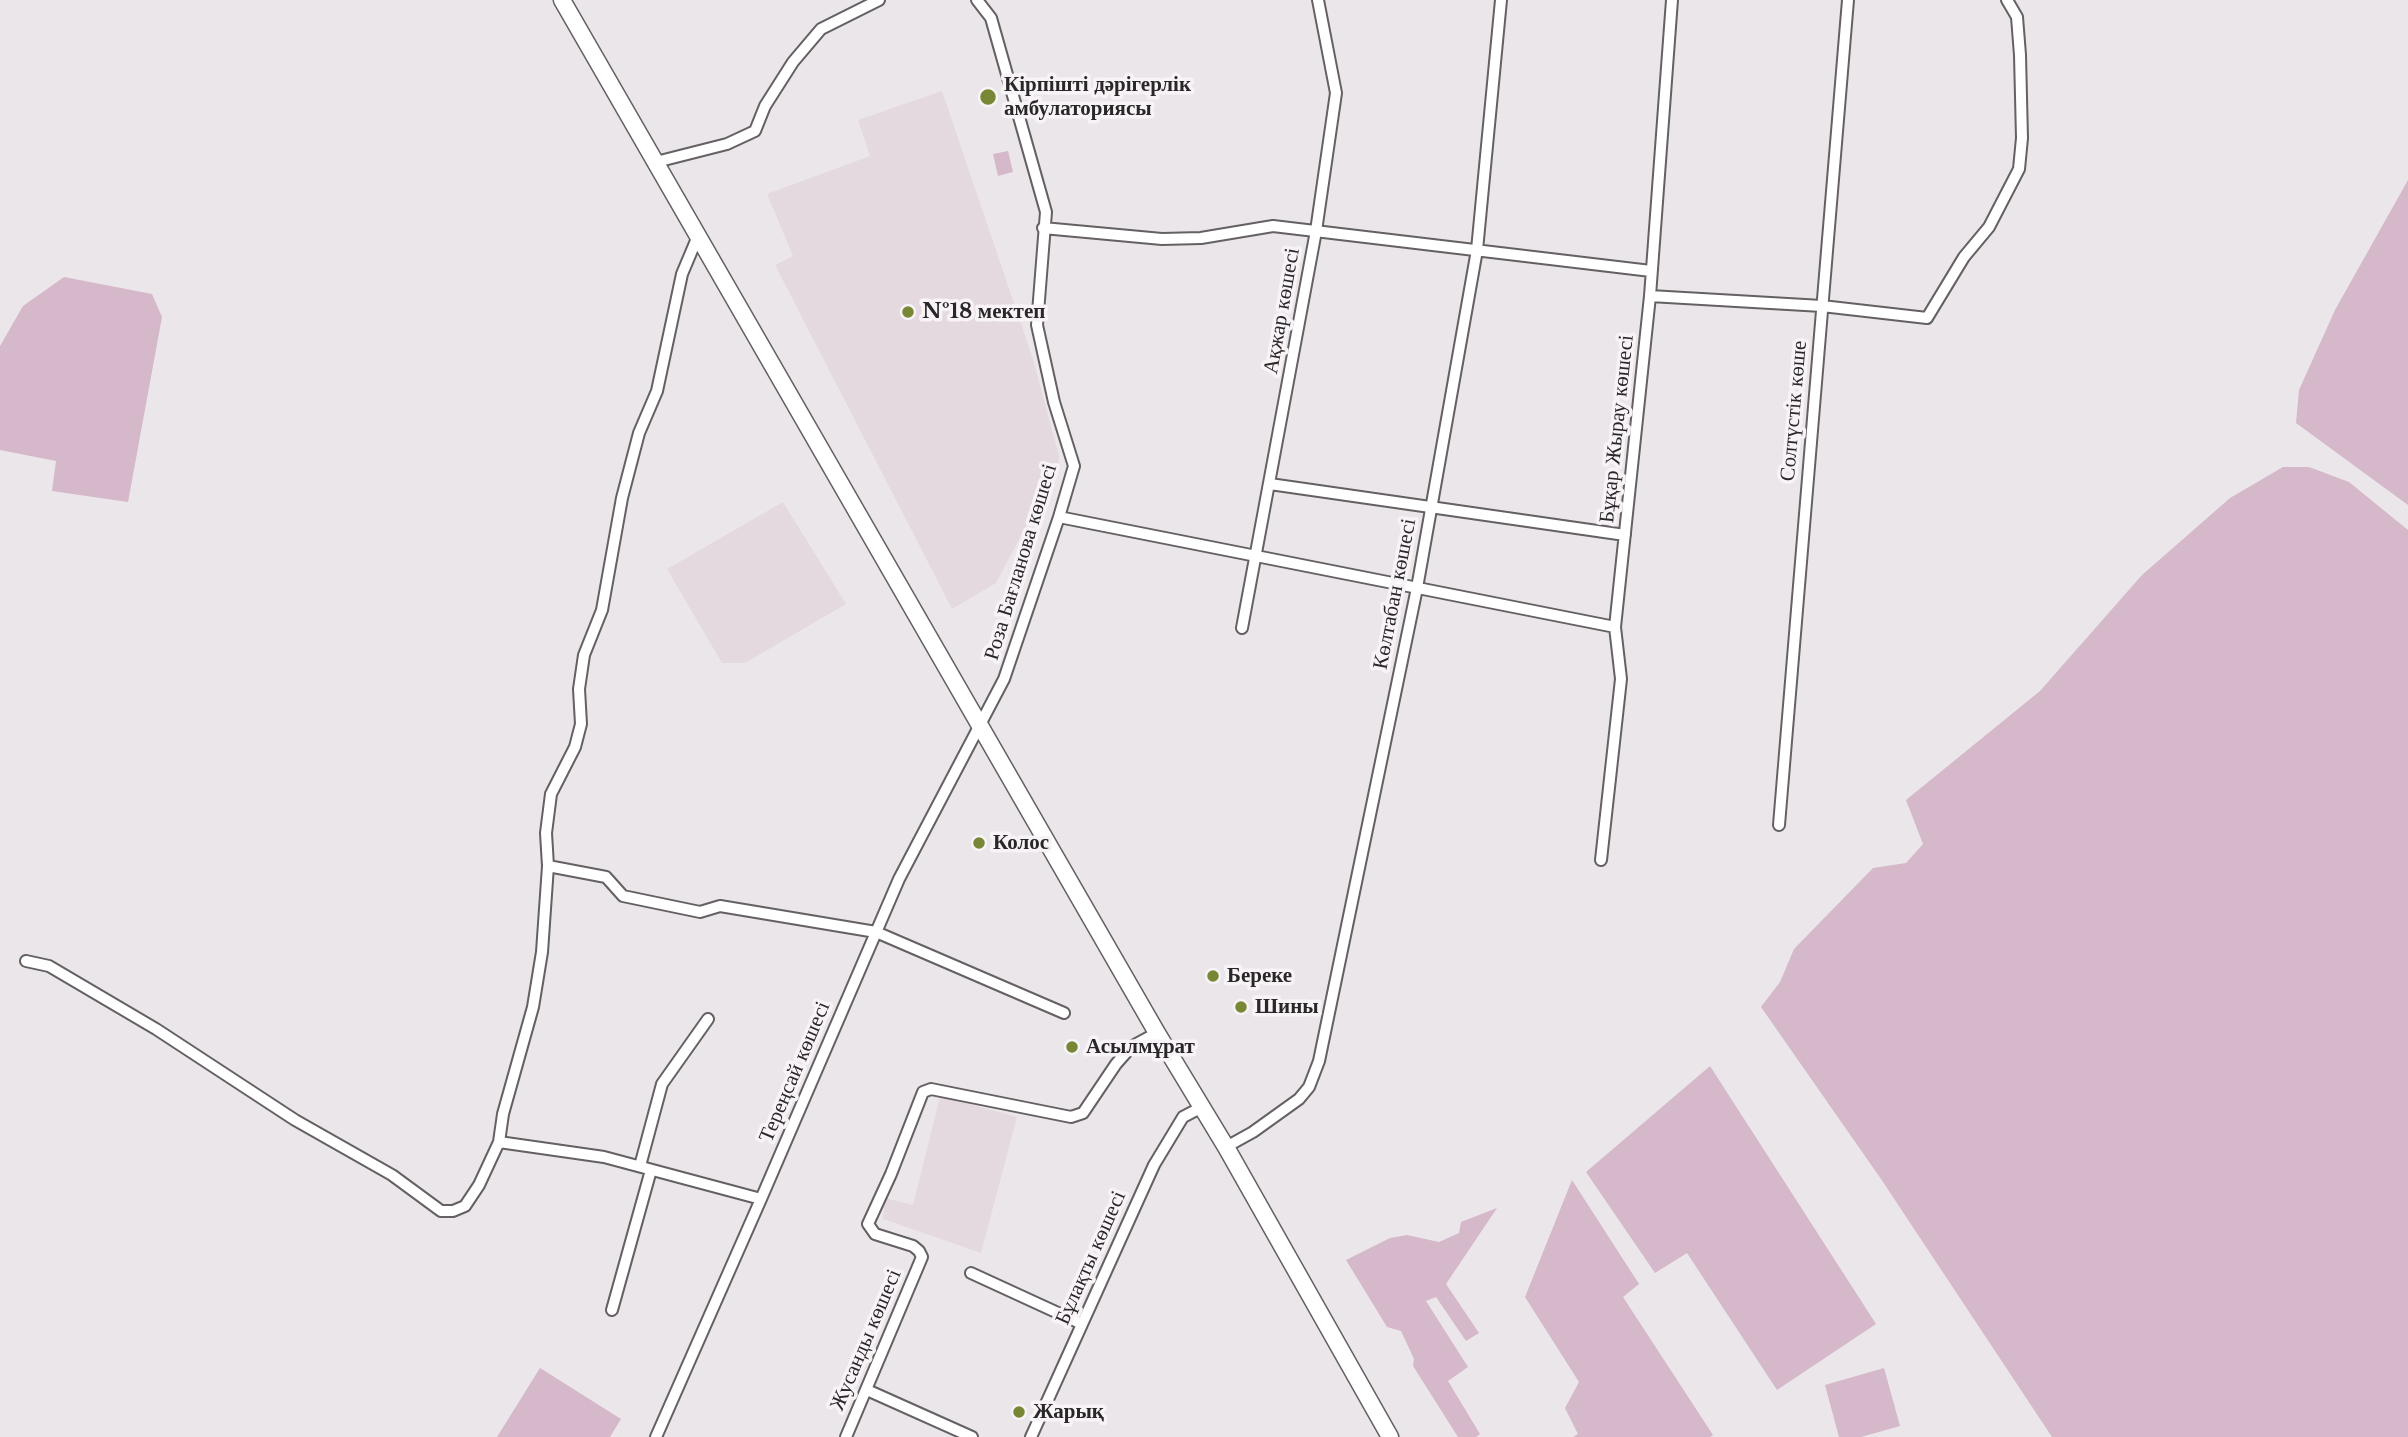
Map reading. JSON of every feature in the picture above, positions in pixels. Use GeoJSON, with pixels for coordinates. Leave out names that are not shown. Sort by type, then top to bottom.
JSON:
{"type":"FeatureCollection","features":[{"type":"Feature","properties":{"kind":"main road"},"geometry":{"type":"LineString","coordinates":[[562,0],[1157,1033],[1226,1147],[1390,1437]]}},
{"type":"Feature","properties":{"kind":"street"},"geometry":{"type":"LineString","coordinates":[[656,162],[727,144],[755,131],[765,106],[793,62],[821,29],[879,0]]}},
{"type":"Feature","properties":{"kind":"street","name":"Роза Бағланова көшесі"},"geometry":{"type":"LineString","coordinates":[[977,0],[991,18],[1046,212],[1037,325],[1054,402],[1074,466],[1004,679],[980,727]]}},
{"type":"Feature","properties":{"kind":"street","name":"Ақжар көшесі"},"geometry":{"type":"LineString","coordinates":[[1242,628],[1316,231],[1336,93],[1318,0]]}},
{"type":"Feature","properties":{"kind":"street","name":"Көлтабан көшесі"},"geometry":{"type":"LineString","coordinates":[[1226,1147],[1253,1132],[1299,1099],[1309,1087],[1319,1061],[1417,588],[1476,250],[1501,0]]}},
{"type":"Feature","properties":{"kind":"street","name":"Бұқар Жырау көшесі"},"geometry":{"type":"LineString","coordinates":[[1601,860],[1621,679],[1615,627],[1650,296],[1672,0]]}},
{"type":"Feature","properties":{"kind":"street","name":"Солтүстік көше"},"geometry":{"type":"LineString","coordinates":[[1779,825],[1848,0]]}},
{"type":"Feature","properties":{"kind":"street"},"geometry":{"type":"LineString","coordinates":[[1650,296],[1822,306],[1927,318],[1964,257],[1989,227],[2019,169],[2022,138],[2017,17],[2007,0]]}},
{"type":"Feature","properties":{"kind":"street"},"geometry":{"type":"LineString","coordinates":[[1043,228],[1163,239],[1200,238],[1273,226],[1651,271]]}},
{"type":"Feature","properties":{"kind":"street"},"geometry":{"type":"LineString","coordinates":[[26,961],[49,966],[156,1029],[295,1120],[392,1175],[441,1211],[453,1211],[465,1206],[479,1185],[499,1142],[503,1114],[533,1007],[542,952],[548,866],[546,833],[551,794],[575,747],[580,724],[579,689],[584,655],[602,610],[622,498],[639,433],[657,391],[682,274],[698,236]]}},
{"type":"Feature","properties":{"kind":"street"},"geometry":{"type":"LineString","coordinates":[[1270,484],[1625,535]]}},
{"type":"Feature","properties":{"kind":"street"},"geometry":{"type":"LineString","coordinates":[[1059,517],[1615,627]]}},
{"type":"Feature","properties":{"kind":"street","name":"Тереңсай көшесі"},"geometry":{"type":"LineString","coordinates":[[656,1437],[899,879],[980,727]]}},
{"type":"Feature","properties":{"kind":"street"},"geometry":{"type":"LineString","coordinates":[[548,866],[606,877],[623,896],[674,907],[700,912],[720,906],[876,932],[1064,1013]]}},
{"type":"Feature","properties":{"kind":"street"},"geometry":{"type":"LineString","coordinates":[[612,1310],[662,1084],[708,1019]]}},
{"type":"Feature","properties":{"kind":"street","name":"Жусанды көшесі"},"geometry":{"type":"LineString","coordinates":[[846,1437],[922,1257],[913,1246],[875,1234],[868,1224],[923,1092],[928,1090],[1071,1117],[1083,1113],[1116,1064],[1132,1047],[1157,1033]]}},
{"type":"Feature","properties":{"kind":"street","name":"Бұлақты көшесі"},"geometry":{"type":"LineString","coordinates":[[1031,1437],[1154,1165],[1184,1117],[1202,1107]]}},
{"type":"Feature","properties":{"kind":"street"},"geometry":{"type":"LineString","coordinates":[[499,1142],[604,1157],[761,1199]]}},
{"type":"Feature","properties":{"kind":"street"},"geometry":{"type":"LineString","coordinates":[[971,1273],[1082,1324]]}},
{"type":"Feature","properties":{"kind":"street"},"geometry":{"type":"LineString","coordinates":[[867,1390],[972,1437]]}},
{"type":"Feature","properties":{"kind":"shaded area","name":"№18 мектеп"},"geometry":{"type":"Polygon","coordinates":[[[942,91],[1033,359],[1059,456],[1058,466],[996,583],[952,609],[775,265],[793,256],[767,194],[870,156],[858,120],[942,91]]]}},
{"type":"Feature","properties":{"kind":"shaded area"},"geometry":{"type":"Polygon","coordinates":[[[1008,151],[1013,172],[998,176],[993,154],[1008,151]]]}},
{"type":"Feature","properties":{"kind":"shaded area"},"geometry":{"type":"Polygon","coordinates":[[[2408,180],[2408,505],[2296,423],[2299,390],[2335,310],[2408,180]]]}},
{"type":"Feature","properties":{"kind":"shaded area"},"geometry":{"type":"Polygon","coordinates":[[[64,277],[152,294],[162,317],[128,502],[52,491],[56,461],[0,450],[0,346],[23,306],[64,277]]]}},
{"type":"Feature","properties":{"kind":"shaded area"},"geometry":{"type":"Polygon","coordinates":[[[2283,467],[2309,467],[2349,482],[2408,530],[2408,1437],[2052,1437],[1881,1179],[1761,1007],[1780,982],[1794,949],[1873,868],[1906,863],[1923,844],[1906,800],[2040,691],[2142,575],[2230,498],[2283,467]]]}},
{"type":"Feature","properties":{"kind":"shaded area"},"geometry":{"type":"Polygon","coordinates":[[[783,502],[846,604],[745,663],[722,663],[667,569],[783,502]]]}},
{"type":"Feature","properties":{"kind":"shaded area"},"geometry":{"type":"Polygon","coordinates":[[[1710,1066],[1876,1324],[1777,1390],[1687,1253],[1655,1273],[1586,1172],[1710,1066]]]}},
{"type":"Feature","properties":{"kind":"shaded area"},"geometry":{"type":"Polygon","coordinates":[[[940,1096],[1017,1117],[981,1253],[883,1219],[885,1198],[913,1205],[940,1096]]]}},
{"type":"Feature","properties":{"kind":"shaded area"},"geometry":{"type":"Polygon","coordinates":[[[1572,1180],[1639,1284],[1623,1297],[1713,1435],[1710,1437],[1573,1437],[1578,1434],[1565,1408],[1579,1382],[1525,1297],[1572,1180]]]}},
{"type":"Feature","properties":{"kind":"shaded area"},"geometry":{"type":"Polygon","coordinates":[[[1497,1208],[1446,1284],[1479,1333],[1466,1341],[1436,1297],[1426,1301],[1468,1367],[1448,1381],[1480,1434],[1476,1437],[1458,1437],[1413,1366],[1414,1359],[1401,1331],[1387,1327],[1346,1260],[1390,1238],[1407,1235],[1439,1242],[1459,1233],[1461,1222],[1497,1208]]]}},
{"type":"Feature","properties":{"kind":"shaded area"},"geometry":{"type":"Polygon","coordinates":[[[540,1368],[621,1419],[610,1437],[497,1437],[540,1368]]]}},
{"type":"Feature","properties":{"kind":"shaded area"},"geometry":{"type":"Polygon","coordinates":[[[1884,1368],[1900,1426],[1861,1437],[1839,1437],[1825,1385],[1884,1368]]]}},
{"type":"Feature","properties":{"kind":"place","name":"Кірпішті дәрігерлік амбулаториясы"},"geometry":{"type":"Point","coordinates":[988,97]}},
{"type":"Feature","properties":{"kind":"place","name":"№18 мектеп"},"geometry":{"type":"Point","coordinates":[908,312]}},
{"type":"Feature","properties":{"kind":"place","name":"Колос"},"geometry":{"type":"Point","coordinates":[979,843]}},
{"type":"Feature","properties":{"kind":"place","name":"Береке"},"geometry":{"type":"Point","coordinates":[1213,976]}},
{"type":"Feature","properties":{"kind":"place","name":"Шины"},"geometry":{"type":"Point","coordinates":[1241,1007]}},
{"type":"Feature","properties":{"kind":"place","name":"Асылмұрат"},"geometry":{"type":"Point","coordinates":[1072,1047]}},
{"type":"Feature","properties":{"kind":"place","name":"Жарық"},"geometry":{"type":"Point","coordinates":[1019,1412]}}]}
